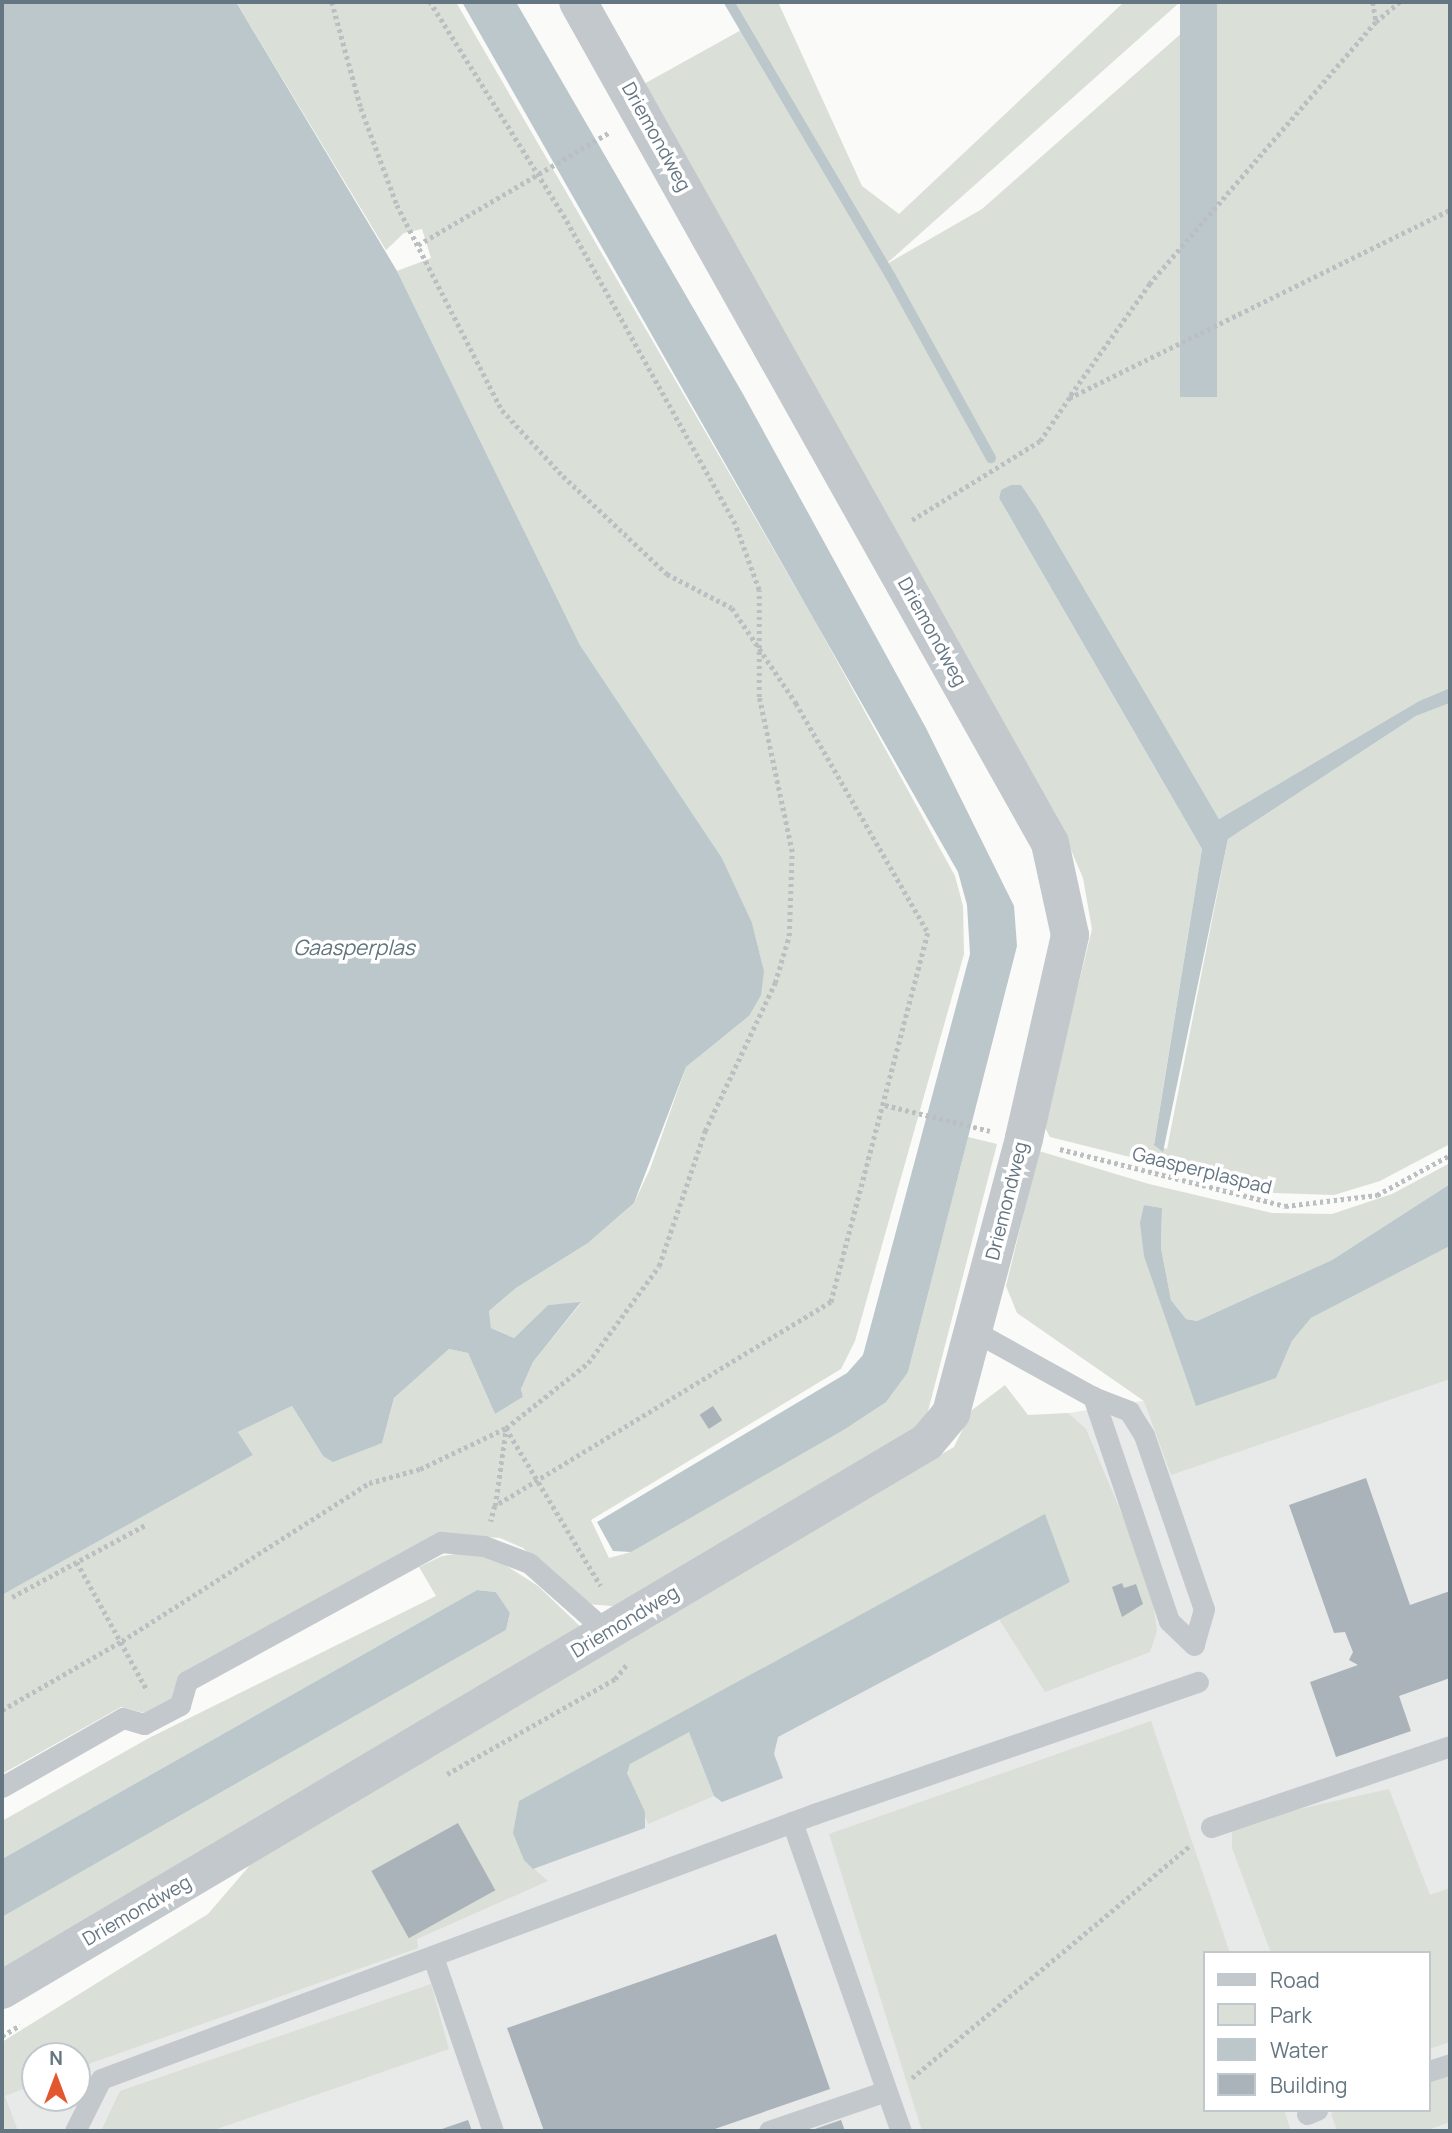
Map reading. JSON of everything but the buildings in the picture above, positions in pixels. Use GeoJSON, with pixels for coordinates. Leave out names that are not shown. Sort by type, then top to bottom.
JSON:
{"type":"FeatureCollection","features":[{"type":"Feature","properties":{"kind":"street","name":"Driemondweg"},"geometry":{"type":"LineString","coordinates":[[2,1990],[927,1442],[951,1413],[974,1331],[1008,1135],[1070,935],[1050,843],[578,2]]}},
{"type":"Feature","properties":{"kind":"lane"},"geometry":{"type":"LineString","coordinates":[[974,1331],[1093,1397],[1129,1411],[1144,1435],[1203,1609],[1194,1645],[1169,1622],[1093,1397]]}},
{"type":"Feature","properties":{"kind":"lane"},"geometry":{"type":"LineString","coordinates":[[2,1787],[123,1718],[144,1724],[180,1705],[187,1681],[433,1546],[484,1546],[529,1563],[614,1628]]}},
{"type":"Feature","properties":{"kind":"lane"},"geometry":{"type":"LineString","coordinates":[[75,2131],[101,2079],[792,1822],[1198,1682]]}},
{"type":"Feature","properties":{"kind":"lane"},"geometry":{"type":"LineString","coordinates":[[1211,1827],[1450,1746]]}},
{"type":"Feature","properties":{"kind":"lane"},"geometry":{"type":"LineString","coordinates":[[792,1822],[901,2131]]}},
{"type":"Feature","properties":{"kind":"lane"},"geometry":{"type":"LineString","coordinates":[[433,1957],[493,2131]]}},
{"type":"Feature","properties":{"kind":"lane"},"geometry":{"type":"LineString","coordinates":[[1431,2070],[1450,2064]]}},
{"type":"Feature","properties":{"kind":"lane"},"geometry":{"type":"LineString","coordinates":[[769,2131],[886,2091]]}},
{"type":"Feature","properties":{"kind":"path"},"geometry":{"type":"LineString","coordinates":[[331,2],[361,108],[397,205],[502,410],[563,476],[667,574],[732,608],[761,645],[928,933],[885,1105],[831,1302],[540,1482],[495,1506]]}},
{"type":"Feature","properties":{"kind":"path"},"geometry":{"type":"LineString","coordinates":[[2,1710],[122,1641],[369,1483],[420,1469],[506,1428],[588,1363],[659,1266],[705,1131],[775,983],[789,936],[792,852],[759,697],[759,590],[734,524],[561,212],[534,173],[430,2]]}},
{"type":"Feature","properties":{"kind":"path"},"geometry":{"type":"LineString","coordinates":[[1373,2],[1376,22]]}},
{"type":"Feature","properties":{"kind":"path"},"geometry":{"type":"LineString","coordinates":[[880,539],[1040,441],[1150,284],[1376,22],[1400,2]]}},
{"type":"Feature","properties":{"kind":"path"},"geometry":{"type":"LineString","coordinates":[[418,244],[534,173],[617,129]]}},
{"type":"Feature","properties":{"kind":"path"},"geometry":{"type":"LineString","coordinates":[[1069,398],[1450,210]]}},
{"type":"Feature","properties":{"kind":"path","name":"Gaasperplaspad"},"geometry":{"type":"LineString","coordinates":[[885,1105],[1285,1206],[1377,1195],[1450,1155]]}},
{"type":"Feature","properties":{"kind":"path"},"geometry":{"type":"LineString","coordinates":[[506,1428],[540,1482],[614,1628]]}},
{"type":"Feature","properties":{"kind":"path"},"geometry":{"type":"LineString","coordinates":[[484,1546],[495,1506],[506,1428]]}},
{"type":"Feature","properties":{"kind":"path"},"geometry":{"type":"LineString","coordinates":[[12,1597],[147,1524]]}},
{"type":"Feature","properties":{"kind":"path"},"geometry":{"type":"LineString","coordinates":[[77,1562],[161,1715]]}},
{"type":"Feature","properties":{"kind":"path"},"geometry":{"type":"LineString","coordinates":[[886,2091],[907,2082],[1211,1827]]}},
{"type":"Feature","properties":{"kind":"shaded area"},"geometry":{"type":"Polygon","coordinates":[[[1450,1267],[1450,2131],[2,2131],[2,2058],[21,2046],[21,2112],[91,2112],[91,2042],[28,2042],[1057,1415],[1226,1387],[1450,1267]]]}},
{"type":"Feature","properties":{"kind":"green space"},"geometry":{"type":"Polygon","coordinates":[[[236,2],[456,2],[815,621],[955,876],[963,906],[964,954],[855,1341],[841,1369],[591,1520],[609,1558],[631,1552],[908,1372],[968,1137],[997,1144],[926,1419],[880,1453],[626,1607],[585,1604],[523,1548],[500,1538],[438,1534],[359,1578],[148,1714],[121,1707],[2,1774],[2,1595],[253,1455],[238,1432],[292,1406],[323,1456],[382,1442],[394,1398],[449,1349],[468,1353],[495,1414],[523,1397],[521,1389],[533,1362],[581,1303],[548,1305],[514,1338],[491,1328],[489,1311],[516,1288],[588,1243],[634,1203],[650,1169],[686,1067],[749,1016],[764,971],[752,924],[722,858],[580,645],[397,271],[431,258],[422,229],[404,233],[386,250],[236,2]]]}},
{"type":"Feature","properties":{"kind":"green space"},"geometry":{"type":"Polygon","coordinates":[[[729,2],[778,2],[862,186],[899,214],[1124,2],[1180,2],[885,265],[982,209],[1217,2],[1450,2],[1450,688],[1419,701],[1219,819],[1021,485],[1001,490],[999,498],[1202,849],[1154,1144],[1167,1149],[1228,839],[1416,716],[1450,703],[1450,1144],[1380,1181],[1334,1195],[1274,1193],[1050,1137],[1044,1126],[1092,929],[1083,878],[1068,843],[642,85],[743,29],[729,2]]]}},
{"type":"Feature","properties":{"kind":"green space"},"geometry":{"type":"Polygon","coordinates":[[[1039,1151],[1149,1184],[1272,1213],[1332,1214],[1392,1194],[1450,1163],[1450,1184],[1332,1260],[1197,1321],[1186,1319],[1171,1300],[1161,1248],[1162,1208],[1144,1205],[1197,1405],[1276,1378],[1292,1341],[1311,1318],[1450,1246],[1450,1379],[1171,1475],[1144,1401],[1017,1313],[1006,1286],[1039,1151]]]}},
{"type":"Feature","properties":{"kind":"green space"},"geometry":{"type":"Polygon","coordinates":[[[1005,1385],[1028,1415],[1068,1413],[1086,1429],[1150,1581],[1157,1631],[1150,1652],[1045,1692],[999,1619],[1070,1582],[1044,1515],[519,1801],[524,1860],[548,1881],[417,1939],[418,1948],[91,2063],[91,2042],[21,2042],[21,2090],[5,2096],[18,2131],[2,2131],[2,2042],[208,1914],[264,1849],[954,1447],[972,1410],[1005,1385]]]}},
{"type":"Feature","properties":{"kind":"green space"},"geometry":{"type":"Polygon","coordinates":[[[463,1553],[490,1555],[538,1586],[584,1630],[2,1968],[2,1917],[506,1630],[510,1613],[496,1592],[477,1590],[2,1859],[2,1821],[149,1738],[436,1596],[419,1567],[442,1556],[463,1553]]]}},
{"type":"Feature","properties":{"kind":"green space"},"geometry":{"type":"Polygon","coordinates":[[[1151,1721],[1229,1951],[1204,1951],[1204,2112],[1285,2112],[1291,2131],[922,2131],[829,1834],[1151,1721]]]}},
{"type":"Feature","properties":{"kind":"green space"},"geometry":{"type":"Polygon","coordinates":[[[689,1731],[714,1796],[648,1824],[627,1772],[630,1764],[689,1731]]]}},
{"type":"Feature","properties":{"kind":"green space"},"geometry":{"type":"Polygon","coordinates":[[[1389,1789],[1430,1895],[1450,1888],[1450,2042],[1431,2048],[1431,1951],[1270,1951],[1232,1848],[1232,1824],[1389,1789]]]}},
{"type":"Feature","properties":{"kind":"green space"},"geometry":{"type":"Polygon","coordinates":[[[431,1984],[449,2049],[211,2131],[101,2131],[120,2091],[431,1984]]]}},
{"type":"Feature","properties":{"kind":"green space"},"geometry":{"type":"Polygon","coordinates":[[[1450,2073],[1450,2122],[1425,2131],[1337,2131],[1331,2113],[1334,2112],[1431,2112],[1431,2079],[1450,2073]]]}},
{"type":"Feature","properties":{"kind":"water","name":"Gaasperplas"},"geometry":{"type":"Polygon","coordinates":[[[2,2],[236,2],[397,271],[580,645],[722,858],[752,923],[764,971],[761,995],[749,1016],[686,1067],[634,1203],[588,1243],[516,1288],[489,1311],[491,1328],[514,1338],[548,1305],[581,1302],[533,1362],[521,1389],[523,1397],[495,1414],[468,1353],[449,1349],[394,1398],[382,1443],[333,1462],[323,1456],[292,1406],[238,1432],[253,1455],[2,1595],[2,2]]]}},
{"type":"Feature","properties":{"kind":"water"},"geometry":{"type":"Polygon","coordinates":[[[462,2],[516,2],[743,394],[926,728],[1014,906],[1017,946],[908,1372],[886,1402],[845,1429],[631,1552],[613,1551],[597,1522],[847,1373],[863,1355],[970,954],[967,905],[958,872],[462,2]]]}},
{"type":"Feature","properties":{"kind":"water"},"geometry":{"type":"Polygon","coordinates":[[[1180,2],[1217,2],[1217,397],[1180,397],[1180,2]]]}},
{"type":"Feature","properties":{"kind":"water"},"geometry":{"type":"Polygon","coordinates":[[[1011,485],[1021,485],[1036,507],[1219,819],[1419,701],[1450,688],[1450,703],[1416,716],[1228,839],[1163,1152],[1154,1145],[1202,849],[999,498],[1001,490],[1011,485]]]}},
{"type":"Feature","properties":{"kind":"water"},"geometry":{"type":"Polygon","coordinates":[[[1450,1184],[1450,1246],[1311,1318],[1292,1341],[1276,1378],[1196,1406],[1144,1256],[1140,1223],[1144,1205],[1162,1208],[1161,1248],[1171,1300],[1186,1319],[1197,1321],[1332,1260],[1450,1184]]]}},
{"type":"Feature","properties":{"kind":"water"},"geometry":{"type":"Polygon","coordinates":[[[1045,1514],[1070,1582],[778,1737],[774,1754],[783,1778],[722,1802],[714,1796],[689,1732],[630,1764],[627,1773],[645,1812],[645,1828],[533,1869],[524,1860],[513,1833],[519,1801],[1045,1514]]]}},
{"type":"Feature","properties":{"kind":"water"},"geometry":{"type":"Polygon","coordinates":[[[477,1590],[496,1592],[510,1613],[506,1630],[2,1917],[2,1859],[477,1590]]]}},
{"type":"Feature","properties":{"kind":"waterway"},"geometry":{"type":"LineString","coordinates":[[729,2],[891,277],[991,458]]}}]}
